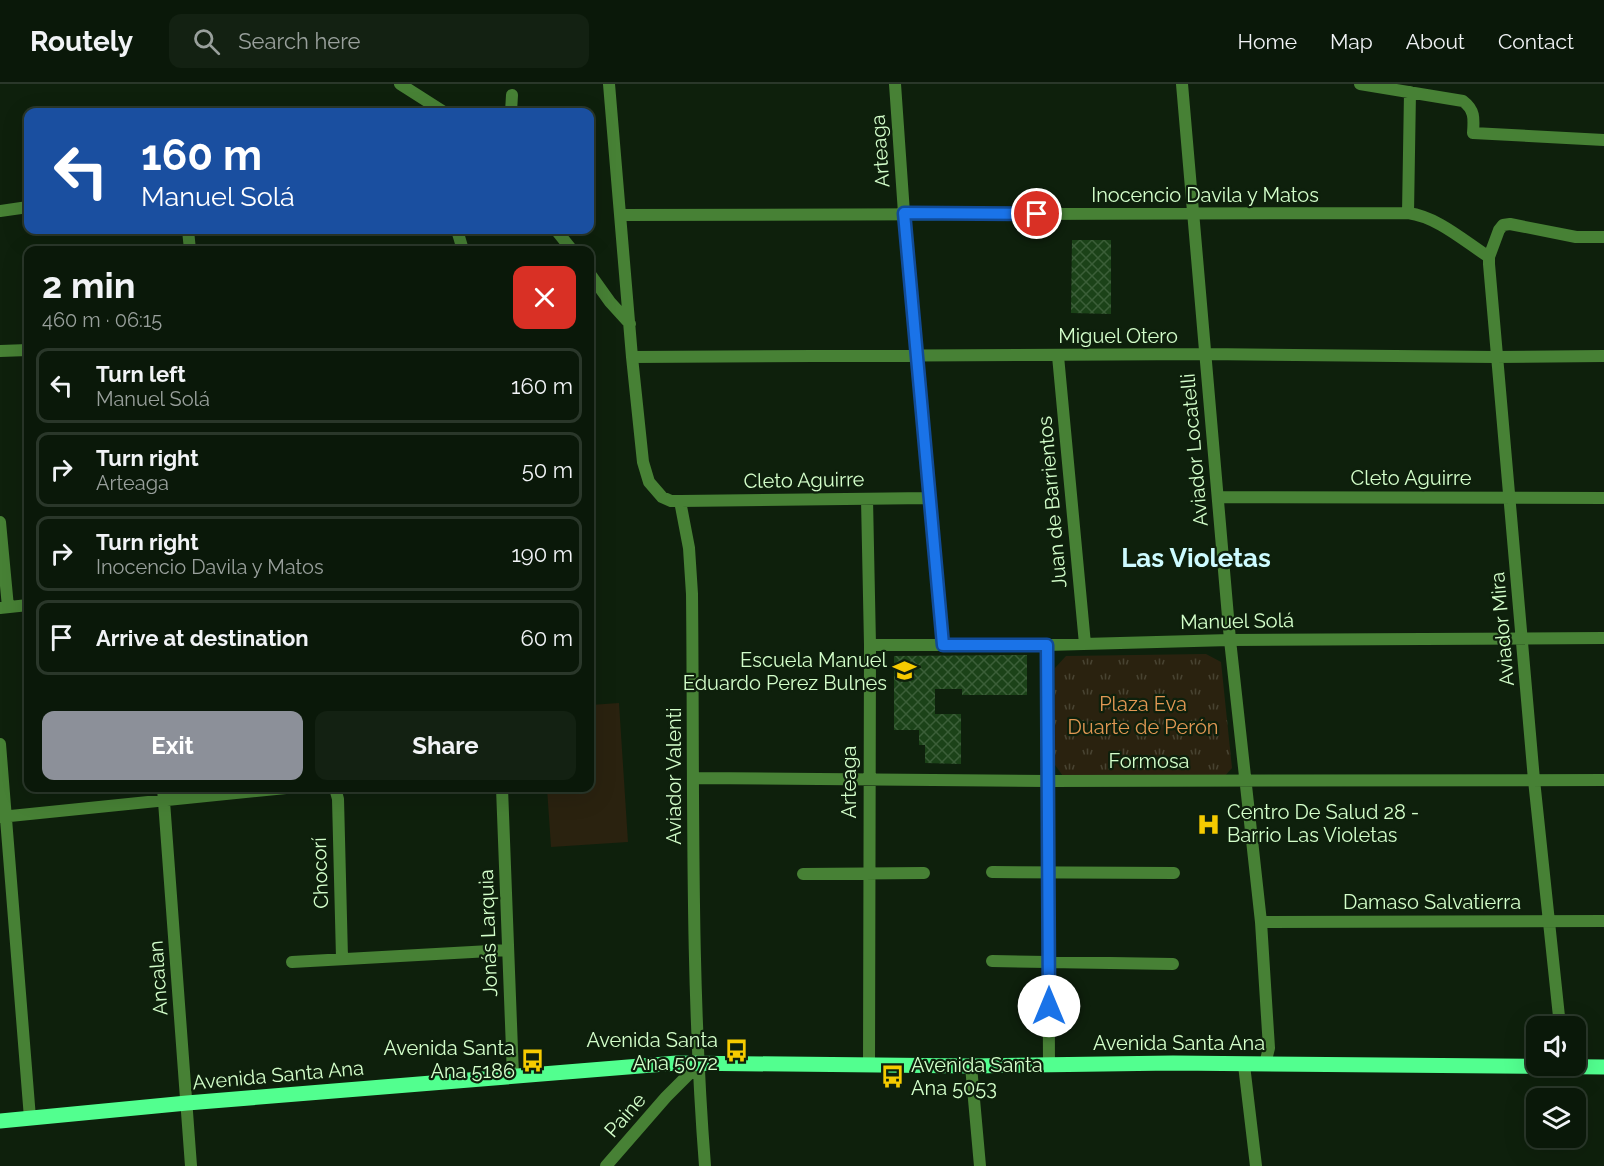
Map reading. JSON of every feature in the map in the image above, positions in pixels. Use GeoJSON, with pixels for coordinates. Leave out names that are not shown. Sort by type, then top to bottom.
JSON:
{"type":"FeatureCollection","features":[{"type":"Feature","properties":{"kind":"main road","name":"Avenida Santa Ana"},"geometry":{"type":"LineString","coordinates":[[0,1121],[187,1103],[677,1064],[1526,1066]]}},
{"type":"Feature","properties":{"kind":"main road","name":"Avenida Santa Ana"},"geometry":{"type":"LineString","coordinates":[[1586,1067],[1604,1067]]}},
{"type":"Feature","properties":{"kind":"street"},"geometry":{"type":"LineString","coordinates":[[400,84],[438,108]]}},
{"type":"Feature","properties":{"kind":"street"},"geometry":{"type":"LineString","coordinates":[[609,84],[632,357],[646,472],[650,482],[662,497],[671,501],[680,501]]}},
{"type":"Feature","properties":{"kind":"street","name":"Arteaga"},"geometry":{"type":"LineString","coordinates":[[895,84],[904,213],[943,645]]}},
{"type":"Feature","properties":{"kind":"street","name":"Aviador Locatelli"},"geometry":{"type":"LineString","coordinates":[[1182,84],[1230,640],[1261,922],[1269,1048],[1265,1064]]}},
{"type":"Feature","properties":{"kind":"street"},"geometry":{"type":"LineString","coordinates":[[1360,84],[1462,101],[1472,110],[1473,134],[1604,140]]}},
{"type":"Feature","properties":{"kind":"street"},"geometry":{"type":"LineString","coordinates":[[1408,213],[1410,92]]}},
{"type":"Feature","properties":{"kind":"street"},"geometry":{"type":"LineString","coordinates":[[511,108],[512,95]]}},
{"type":"Feature","properties":{"kind":"street"},"geometry":{"type":"LineString","coordinates":[[0,211],[24,208]]}},
{"type":"Feature","properties":{"kind":"street","name":"Inocencio Davila y Matos"},"geometry":{"type":"LineString","coordinates":[[620,215],[904,213],[1192,216],[1408,213],[1422,215],[1432,220],[1489,257]]}},
{"type":"Feature","properties":{"kind":"street","name":"Aviador Mira"},"geometry":{"type":"LineString","coordinates":[[1559,1016],[1534,780],[1489,257],[1503,225],[1510,224],[1576,237],[1604,237]]}},
{"type":"Feature","properties":{"kind":"street"},"geometry":{"type":"LineString","coordinates":[[559,234],[569,246]]}},
{"type":"Feature","properties":{"kind":"street"},"geometry":{"type":"LineString","coordinates":[[594,280],[630,324]]}},
{"type":"Feature","properties":{"kind":"street"},"geometry":{"type":"LineString","coordinates":[[0,351],[24,350]]}},
{"type":"Feature","properties":{"kind":"street","name":"Miguel Otero"},"geometry":{"type":"LineString","coordinates":[[632,357],[1205,354],[1604,356]]}},
{"type":"Feature","properties":{"kind":"street","name":"Juan de Barrientos"},"geometry":{"type":"LineString","coordinates":[[1058,356],[1085,644]]}},
{"type":"Feature","properties":{"kind":"street","name":"Cleto Aguirre"},"geometry":{"type":"LineString","coordinates":[[1218,497],[1604,498]]}},
{"type":"Feature","properties":{"kind":"street","name":"Cleto Aguirre"},"geometry":{"type":"LineString","coordinates":[[680,501],[929,498]]}},
{"type":"Feature","properties":{"kind":"street","name":"Arteaga"},"geometry":{"type":"LineString","coordinates":[[867,499],[870,645],[869,1066]]}},
{"type":"Feature","properties":{"kind":"street","name":"Aviador Valenti"},"geometry":{"type":"LineString","coordinates":[[680,501],[689,548],[692,594],[693,889],[705,1166]]}},
{"type":"Feature","properties":{"kind":"street"},"geometry":{"type":"LineString","coordinates":[[0,522],[4,607],[24,605]]}},
{"type":"Feature","properties":{"kind":"street","name":"Manuel Solá"},"geometry":{"type":"LineString","coordinates":[[870,645],[1604,638]]}},
{"type":"Feature","properties":{"kind":"street"},"geometry":{"type":"LineString","coordinates":[[1047,645],[1049,1064]]}},
{"type":"Feature","properties":{"kind":"street"},"geometry":{"type":"LineString","coordinates":[[0,744],[3,817],[30,1118]]}},
{"type":"Feature","properties":{"kind":"street","name":"Formosa"},"geometry":{"type":"LineString","coordinates":[[694,778],[1048,781],[1604,780]]}},
{"type":"Feature","properties":{"kind":"street"},"geometry":{"type":"LineString","coordinates":[[3,817],[164,794],[205,792]]}},
{"type":"Feature","properties":{"kind":"street","name":"Chocorí"},"geometry":{"type":"LineString","coordinates":[[336,792],[342,958]]}},
{"type":"Feature","properties":{"kind":"street","name":"Jonás Larquia"},"geometry":{"type":"LineString","coordinates":[[502,792],[513,1076]]}},
{"type":"Feature","properties":{"kind":"street","name":"Ancalan"},"geometry":{"type":"LineString","coordinates":[[164,794],[192,1166]]}},
{"type":"Feature","properties":{"kind":"street"},"geometry":{"type":"LineString","coordinates":[[992,872],[1174,873]]}},
{"type":"Feature","properties":{"kind":"street"},"geometry":{"type":"LineString","coordinates":[[803,874],[924,873]]}},
{"type":"Feature","properties":{"kind":"street","name":"Damaso Salvatierra"},"geometry":{"type":"LineString","coordinates":[[1261,922],[1604,921]]}},
{"type":"Feature","properties":{"kind":"street"},"geometry":{"type":"LineString","coordinates":[[292,962],[508,950]]}},
{"type":"Feature","properties":{"kind":"street"},"geometry":{"type":"LineString","coordinates":[[992,962],[1173,963]]}},
{"type":"Feature","properties":{"kind":"street","name":"Paine"},"geometry":{"type":"LineString","coordinates":[[606,1166],[666,1097],[699,1064]]}},
{"type":"Feature","properties":{"kind":"street"},"geometry":{"type":"LineString","coordinates":[[1244,1065],[1256,1166]]}},
{"type":"Feature","properties":{"kind":"street"},"geometry":{"type":"LineString","coordinates":[[971,1066],[980,1166]]}},
{"type":"Feature","properties":{"kind":"green space","name":"Plaza Eva Duarte de Perón"},"geometry":{"type":"Polygon","coordinates":[[[1206,654],[1221,662],[1232,768],[1223,778],[1063,776],[1055,765],[1055,668],[1066,656],[1206,654]]]}},
{"type":"Feature","properties":{"kind":"green space"},"geometry":{"type":"Polygon","coordinates":[[[619,703],[628,842],[551,847],[547,792],[594,792],[594,705],[619,703]]]}},
{"type":"Feature","properties":{"kind":"building"},"geometry":{"type":"Polygon","coordinates":[[[1072,240],[1111,240],[1111,314],[1071,313],[1072,240]]]}},
{"type":"Feature","properties":{"kind":"building"},"geometry":{"type":"Polygon","coordinates":[[[1027,655],[1027,695],[962,695],[962,689],[935,689],[935,714],[961,714],[961,764],[925,763],[925,745],[919,745],[919,730],[894,730],[894,656],[1027,655]]]}},
{"type":"Feature","properties":{"kind":"place","name":"Escuela Manuel Eduardo Perez Bulnes"},"geometry":{"type":"Point","coordinates":[905,671]}},
{"type":"Feature","properties":{"kind":"place","name":"Centro De Salud 28 - Barrio Las Violetas"},"geometry":{"type":"Point","coordinates":[1209,824]}},
{"type":"Feature","properties":{"kind":"place","name":"Avenida Santa Ana 5072"},"geometry":{"type":"Point","coordinates":[736,1051]}},
{"type":"Feature","properties":{"kind":"place","name":"Avenida Santa Ana 5186"},"geometry":{"type":"Point","coordinates":[533,1060]}},
{"type":"Feature","properties":{"kind":"place","name":"Avenida Santa Ana 5053"},"geometry":{"type":"Point","coordinates":[893,1076]}},
{"type":"Feature","properties":{"kind":"district","name":"Las Violetas"},"geometry":{"type":"Point","coordinates":[1196,558]}},
{"type":"Feature","properties":{"kind":"route"},"geometry":{"type":"LineString","coordinates":[[1037,214],[904,213],[943,645],[1047,645],[1049,1006]]}}]}
